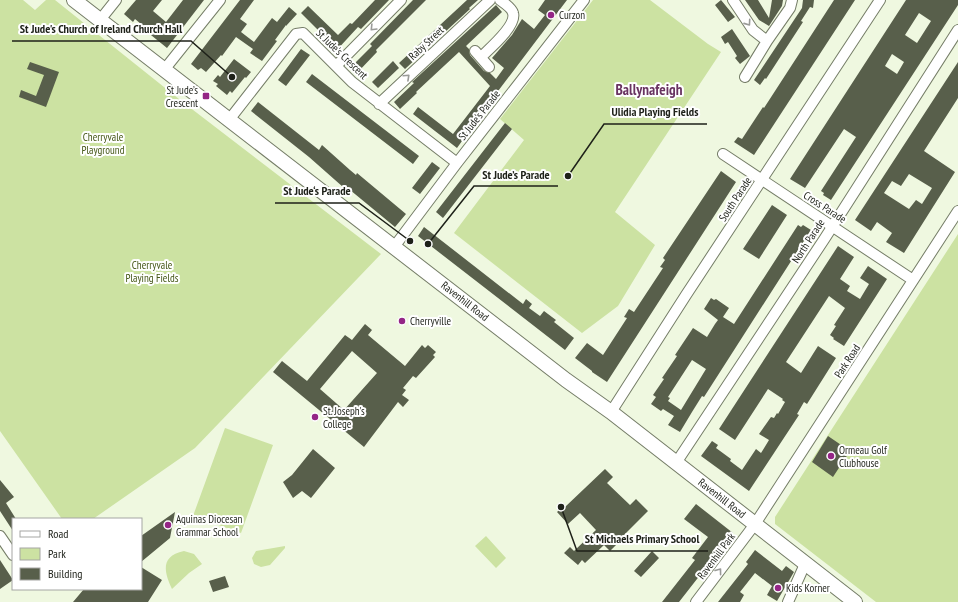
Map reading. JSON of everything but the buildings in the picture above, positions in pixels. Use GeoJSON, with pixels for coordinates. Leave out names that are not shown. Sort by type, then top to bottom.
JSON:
{"type":"FeatureCollection","features":[{"type":"Feature","properties":{"kind":"main road","name":"Ravenhill Road"},"geometry":{"type":"LineString","coordinates":[[74,0],[855,602]]}},
{"type":"Feature","properties":{"kind":"street"},"geometry":{"type":"LineString","coordinates":[[100,20],[116,0]]}},
{"type":"Feature","properties":{"kind":"street"},"geometry":{"type":"LineString","coordinates":[[164,70],[220,0]]}},
{"type":"Feature","properties":{"kind":"street"},"geometry":{"type":"LineString","coordinates":[[336,66],[400,0]]}},
{"type":"Feature","properties":{"kind":"street","name":"Raby Street"},"geometry":{"type":"LineString","coordinates":[[379,104],[490,0]]}},
{"type":"Feature","properties":{"kind":"street"},"geometry":{"type":"LineString","coordinates":[[489,67],[478,54],[504,34],[514,19],[512,9],[500,0]]}},
{"type":"Feature","properties":{"kind":"street","name":"St Jude's Parade"},"geometry":{"type":"LineString","coordinates":[[394,246],[584,0]]}},
{"type":"Feature","properties":{"kind":"street"},"geometry":{"type":"LineString","coordinates":[[733,0],[753,30],[767,41]]}},
{"type":"Feature","properties":{"kind":"street"},"geometry":{"type":"LineString","coordinates":[[745,77],[767,41],[790,8],[792,0]]}},
{"type":"Feature","properties":{"kind":"street","name":"South Parade"},"geometry":{"type":"LineString","coordinates":[[610,412],[880,0]]}},
{"type":"Feature","properties":{"kind":"street","name":"North Parade"},"geometry":{"type":"LineString","coordinates":[[676,463],[832,226],[958,30]]}},
{"type":"Feature","properties":{"kind":"street","name":"St Jude's Crescent"},"geometry":{"type":"LineString","coordinates":[[230,120],[296,34],[300,33],[306,36],[352,82],[457,163]]}},
{"type":"Feature","properties":{"kind":"street","name":"Cross Parade"},"geometry":{"type":"LineString","coordinates":[[723,154],[913,280]]}},
{"type":"Feature","properties":{"kind":"street","name":"Park Road"},"geometry":{"type":"LineString","coordinates":[[755,524],[958,211]]}},
{"type":"Feature","properties":{"kind":"street","name":"Ravenhill Park"},"geometry":{"type":"LineString","coordinates":[[696,602],[755,524]]}},
{"type":"Feature","properties":{"kind":"street"},"geometry":{"type":"LineString","coordinates":[[1,540],[12,555]]}},
{"type":"Feature","properties":{"kind":"street"},"geometry":{"type":"LineString","coordinates":[[788,602],[806,564]]}},
{"type":"Feature","properties":{"kind":"green space","name":"Cherryvale Playing Fields"},"geometry":{"type":"Polygon","coordinates":[[[0,0],[23,0],[35,10],[46,0],[55,0],[184,103],[381,254],[195,448],[94,518],[61,518],[0,431],[0,0]]]}},
{"type":"Feature","properties":{"kind":"green space"},"geometry":{"type":"Polygon","coordinates":[[[593,0],[650,0],[708,44],[721,52],[615,212],[655,245],[618,306],[582,333],[454,233],[524,140],[500,119],[593,0]]]}},
{"type":"Feature","properties":{"kind":"green space"},"geometry":{"type":"Polygon","coordinates":[[[958,234],[958,602],[876,602],[775,524],[775,517],[958,234]]]}},
{"type":"Feature","properties":{"kind":"green space"},"geometry":{"type":"Polygon","coordinates":[[[225,428],[273,445],[241,533],[193,516],[225,428]]]}},
{"type":"Feature","properties":{"kind":"green space"},"geometry":{"type":"Polygon","coordinates":[[[486,536],[506,558],[496,568],[475,546],[486,536]]]}},
{"type":"Feature","properties":{"kind":"green space"},"geometry":{"type":"Polygon","coordinates":[[[285,546],[285,548],[270,565],[261,567],[254,564],[252,558],[256,551],[285,546]]]}},
{"type":"Feature","properties":{"kind":"green space"},"geometry":{"type":"Polygon","coordinates":[[[184,551],[194,554],[202,564],[189,573],[172,589],[167,577],[166,566],[171,557],[176,553],[184,551]]]}},
{"type":"Feature","properties":{"kind":"place","name":"Curzon"},"geometry":{"type":"Point","coordinates":[551,15]}},
{"type":"Feature","properties":{"kind":"place","name":"St Jude's Church of Ireland Church Hall"},"geometry":{"type":"Point","coordinates":[232,77]}},
{"type":"Feature","properties":{"kind":"place","name":"St Jude’s Crescent"},"geometry":{"type":"Point","coordinates":[206,96]}},
{"type":"Feature","properties":{"kind":"place","name":"Ulidia Playing Fields"},"geometry":{"type":"Point","coordinates":[568,176]}},
{"type":"Feature","properties":{"kind":"place","name":"St Jude‘s Parade"},"geometry":{"type":"Point","coordinates":[410,241]}},
{"type":"Feature","properties":{"kind":"place","name":"St Jude’s Parade"},"geometry":{"type":"Point","coordinates":[428,244]}},
{"type":"Feature","properties":{"kind":"place","name":"Cherryville"},"geometry":{"type":"Point","coordinates":[402,321]}},
{"type":"Feature","properties":{"kind":"place","name":"St. Joseph's College"},"geometry":{"type":"Point","coordinates":[315,417]}},
{"type":"Feature","properties":{"kind":"place","name":"Ormeau Golf Clubhouse"},"geometry":{"type":"Point","coordinates":[831,456]}},
{"type":"Feature","properties":{"kind":"place","name":"St Michaels Primary School"},"geometry":{"type":"Point","coordinates":[561,507]}},
{"type":"Feature","properties":{"kind":"place","name":"Aquinas Diocesan Grammar School"},"geometry":{"type":"Point","coordinates":[168,525]}},
{"type":"Feature","properties":{"kind":"place","name":"Kids Korner"},"geometry":{"type":"Point","coordinates":[778,588]}},
{"type":"Feature","properties":{"kind":"district","name":"Ballynafeigh"},"geometry":{"type":"Point","coordinates":[649,90]}},
{"type":"Feature","properties":{"kind":"park label","name":"Cherryvale Playground"},"geometry":{"type":"Point","coordinates":[103,143]}}]}
